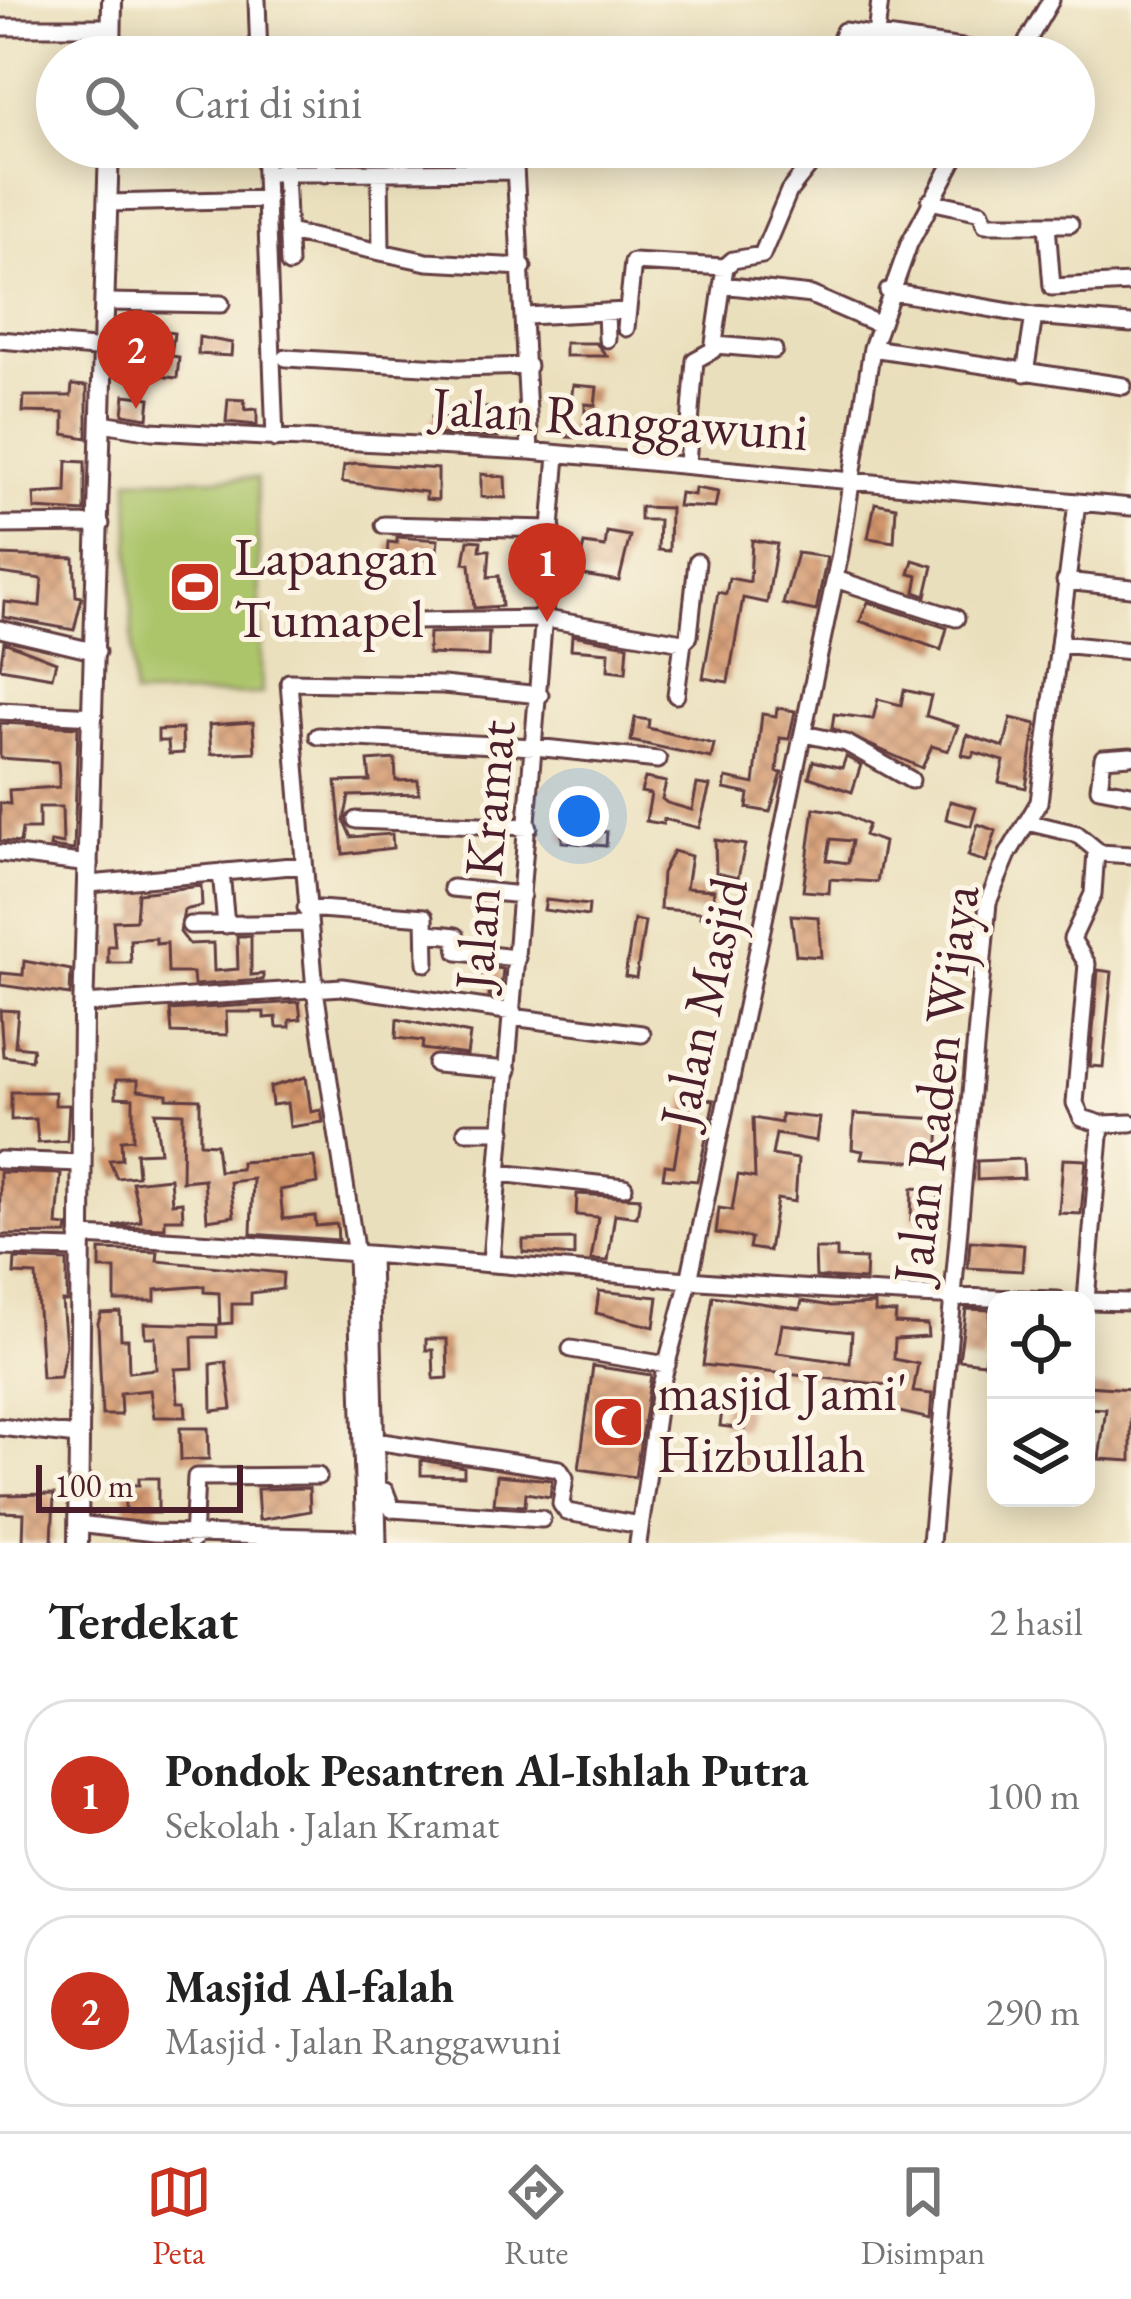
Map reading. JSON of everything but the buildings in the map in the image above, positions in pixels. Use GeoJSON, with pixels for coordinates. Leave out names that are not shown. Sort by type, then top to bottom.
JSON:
{"type":"FeatureCollection","features":[{"type":"Feature","properties":{"kind":"street"},"geometry":{"type":"LineString","coordinates":[[111,36],[112,0]]}},
{"type":"Feature","properties":{"kind":"street"},"geometry":{"type":"LineString","coordinates":[[257,0],[259,36]]}},
{"type":"Feature","properties":{"kind":"street"},"geometry":{"type":"LineString","coordinates":[[876,34],[880,0]]}},
{"type":"Feature","properties":{"kind":"street"},"geometry":{"type":"LineString","coordinates":[[1031,36],[1052,0]]}},
{"type":"Feature","properties":{"kind":"street"},"geometry":{"type":"LineString","coordinates":[[0,27],[111,27]]}},
{"type":"Feature","properties":{"kind":"street"},"geometry":{"type":"LineString","coordinates":[[840,36],[888,36]]}},
{"type":"Feature","properties":{"kind":"street"},"geometry":{"type":"LineString","coordinates":[[109,168],[78,1242],[78,1534],[359,1540],[375,1441],[363,1255],[329,989],[303,866],[296,683],[443,686],[540,694]]}},
{"type":"Feature","properties":{"kind":"street"},"geometry":{"type":"LineString","coordinates":[[272,168],[288,232],[289,264]]}},
{"type":"Feature","properties":{"kind":"street"},"geometry":{"type":"LineString","coordinates":[[276,168],[267,199],[283,439]]}},
{"type":"Feature","properties":{"kind":"street"},"geometry":{"type":"LineString","coordinates":[[325,168],[325,174]]}},
{"type":"Feature","properties":{"kind":"street"},"geometry":{"type":"LineString","coordinates":[[515,168],[530,451]]}},
{"type":"Feature","properties":{"kind":"street"},"geometry":{"type":"LineString","coordinates":[[686,464],[695,361],[711,355],[715,345],[724,276],[733,260],[762,255],[789,191],[808,168]]}},
{"type":"Feature","properties":{"kind":"street","name":"Jalan Masjid"},"geometry":{"type":"LineString","coordinates":[[638,1543],[667,1365],[689,1281],[855,479],[872,348],[888,291],[949,168]]}},
{"type":"Feature","properties":{"kind":"street"},"geometry":{"type":"LineString","coordinates":[[274,172],[515,171]]}},
{"type":"Feature","properties":{"kind":"street"},"geometry":{"type":"LineString","coordinates":[[380,174],[381,252]]}},
{"type":"Feature","properties":{"kind":"street"},"geometry":{"type":"LineString","coordinates":[[108,203],[267,199]]}},
{"type":"Feature","properties":{"kind":"street"},"geometry":{"type":"LineString","coordinates":[[930,201],[981,212],[985,224],[1070,224]]}},
{"type":"Feature","properties":{"kind":"street"},"geometry":{"type":"LineString","coordinates":[[1047,225],[1052,286],[1131,283]]}},
{"type":"Feature","properties":{"kind":"street"},"geometry":{"type":"LineString","coordinates":[[288,232],[427,262],[523,267]]}},
{"type":"Feature","properties":{"kind":"street"},"geometry":{"type":"LineString","coordinates":[[526,316],[606,312],[626,320],[633,262],[811,295],[878,324]]}},
{"type":"Feature","properties":{"kind":"street"},"geometry":{"type":"LineString","coordinates":[[888,291],[1034,316],[1131,324]]}},
{"type":"Feature","properties":{"kind":"street"},"geometry":{"type":"LineString","coordinates":[[106,302],[221,304]]}},
{"type":"Feature","properties":{"kind":"street"},"geometry":{"type":"LineString","coordinates":[[606,312],[607,339]]}},
{"type":"Feature","properties":{"kind":"street"},"geometry":{"type":"LineString","coordinates":[[1025,373],[1034,316]]}},
{"type":"Feature","properties":{"kind":"street"},"geometry":{"type":"LineString","coordinates":[[0,340],[106,349]]}},
{"type":"Feature","properties":{"kind":"street"},"geometry":{"type":"LineString","coordinates":[[715,345],[774,350]]}},
{"type":"Feature","properties":{"kind":"street"},"geometry":{"type":"LineString","coordinates":[[872,348],[1123,386]]}},
{"type":"Feature","properties":{"kind":"street"},"geometry":{"type":"LineString","coordinates":[[286,358],[458,368],[528,366]]}},
{"type":"Feature","properties":{"kind":"street","name":"Jalan Ranggawuni"},"geometry":{"type":"LineString","coordinates":[[102,423],[283,439],[530,451],[1131,507]]}},
{"type":"Feature","properties":{"kind":"street","name":"Jalan Kramat"},"geometry":{"type":"LineString","coordinates":[[491,1262],[557,454]]}},
{"type":"Feature","properties":{"kind":"street","name":"Jalan Raden Wijaya"},"geometry":{"type":"LineString","coordinates":[[931,1543],[988,902],[1008,854],[1039,802],[1076,503]]}},
{"type":"Feature","properties":{"kind":"street"},"geometry":{"type":"LineString","coordinates":[[0,525],[101,524]]}},
{"type":"Feature","properties":{"kind":"street"},"geometry":{"type":"LineString","coordinates":[[383,525],[552,530]]}},
{"type":"Feature","properties":{"kind":"street"},"geometry":{"type":"LineString","coordinates":[[676,694],[683,642],[689,637],[697,562]]}},
{"type":"Feature","properties":{"kind":"street"},"geometry":{"type":"LineString","coordinates":[[835,579],[956,618]]}},
{"type":"Feature","properties":{"kind":"street"},"geometry":{"type":"LineString","coordinates":[[1065,581],[1131,588]]}},
{"type":"Feature","properties":{"kind":"street"},"geometry":{"type":"LineString","coordinates":[[415,622],[546,619],[683,642]]}},
{"type":"Feature","properties":{"kind":"street"},"geometry":{"type":"LineString","coordinates":[[0,628],[97,652]]}},
{"type":"Feature","properties":{"kind":"street"},"geometry":{"type":"LineString","coordinates":[[1060,644],[1131,651]]}},
{"type":"Feature","properties":{"kind":"street"},"geometry":{"type":"LineString","coordinates":[[0,711],[94,716]]}},
{"type":"Feature","properties":{"kind":"street"},"geometry":{"type":"LineString","coordinates":[[804,734],[846,743],[911,780]]}},
{"type":"Feature","properties":{"kind":"street"},"geometry":{"type":"LineString","coordinates":[[317,736],[535,747],[658,760]]}},
{"type":"Feature","properties":{"kind":"street"},"geometry":{"type":"LineString","coordinates":[[1131,756],[1102,758],[1099,788],[1131,794]]}},
{"type":"Feature","properties":{"kind":"street"},"geometry":{"type":"LineString","coordinates":[[356,820],[529,827]]}},
{"type":"Feature","properties":{"kind":"street"},"geometry":{"type":"LineString","coordinates":[[1030,824],[1077,834],[1096,850],[1131,855]]}},
{"type":"Feature","properties":{"kind":"street"},"geometry":{"type":"LineString","coordinates":[[1096,850],[1093,893],[1072,938],[1087,964],[1075,1103],[1082,1118],[1101,1124],[1131,1123]]}},
{"type":"Feature","properties":{"kind":"street"},"geometry":{"type":"LineString","coordinates":[[0,853],[89,874],[303,866]]}},
{"type":"Feature","properties":{"kind":"street"},"geometry":{"type":"LineString","coordinates":[[221,872],[226,925]]}},
{"type":"Feature","properties":{"kind":"street"},"geometry":{"type":"LineString","coordinates":[[452,888],[522,895]]}},
{"type":"Feature","properties":{"kind":"street"},"geometry":{"type":"LineString","coordinates":[[190,925],[342,911],[425,917],[426,963]]}},
{"type":"Feature","properties":{"kind":"street"},"geometry":{"type":"LineString","coordinates":[[428,933],[456,936],[458,952],[517,958]]}},
{"type":"Feature","properties":{"kind":"street"},"geometry":{"type":"LineString","coordinates":[[84,1004],[329,989],[642,1034]]}},
{"type":"Feature","properties":{"kind":"street"},"geometry":{"type":"LineString","coordinates":[[436,1064],[508,1070]]}},
{"type":"Feature","properties":{"kind":"street"},"geometry":{"type":"LineString","coordinates":[[1087,1291],[1101,1124]]}},
{"type":"Feature","properties":{"kind":"street"},"geometry":{"type":"LineString","coordinates":[[466,1131],[502,1132]]}},
{"type":"Feature","properties":{"kind":"street"},"geometry":{"type":"LineString","coordinates":[[0,1160],[81,1163]]}},
{"type":"Feature","properties":{"kind":"street"},"geometry":{"type":"LineString","coordinates":[[499,1173],[624,1187]]}},
{"type":"Feature","properties":{"kind":"street"},"geometry":{"type":"LineString","coordinates":[[0,1246],[78,1242],[363,1255],[987,1299]]}},
{"type":"Feature","properties":{"kind":"street"},"geometry":{"type":"LineString","coordinates":[[363,1255],[370,1489],[378,1543]]}},
{"type":"Feature","properties":{"kind":"street"},"geometry":{"type":"LineString","coordinates":[[1095,1300],[1131,1302]]}},
{"type":"Feature","properties":{"kind":"street"},"geometry":{"type":"LineString","coordinates":[[571,1349],[667,1365]]}},
{"type":"Feature","properties":{"kind":"street"},"geometry":{"type":"LineString","coordinates":[[0,1427],[77,1436]]}},
{"type":"Feature","properties":{"kind":"street"},"geometry":{"type":"LineString","coordinates":[[375,1441],[559,1469],[565,1478],[561,1504],[567,1511],[640,1525]]}},
{"type":"Feature","properties":{"kind":"street"},"geometry":{"type":"LineString","coordinates":[[193,1538],[196,1477],[318,1476]]}},
{"type":"Feature","properties":{"kind":"street"},"geometry":{"type":"LineString","coordinates":[[370,1489],[387,1493],[392,1509],[542,1519]]}},
{"type":"Feature","properties":{"kind":"green space","name":"Lapangan Tumapel"},"geometry":{"type":"Polygon","coordinates":[[[257,478],[262,694],[133,696],[129,479],[257,478]]]}},
{"type":"Feature","properties":{"kind":"place","name":"Masjid Al-falah"},"geometry":{"type":"Point","coordinates":[136,409]}},
{"type":"Feature","properties":{"kind":"place","name":"Lapangan Tumapel"},"geometry":{"type":"Point","coordinates":[195,587]}},
{"type":"Feature","properties":{"kind":"place","name":"Pondok Pesantren Al-Ishlah Putra"},"geometry":{"type":"Point","coordinates":[547,622]}},
{"type":"Feature","properties":{"kind":"place","name":"masjid Jami' Hizbullah"},"geometry":{"type":"Point","coordinates":[618,1422]}}]}
